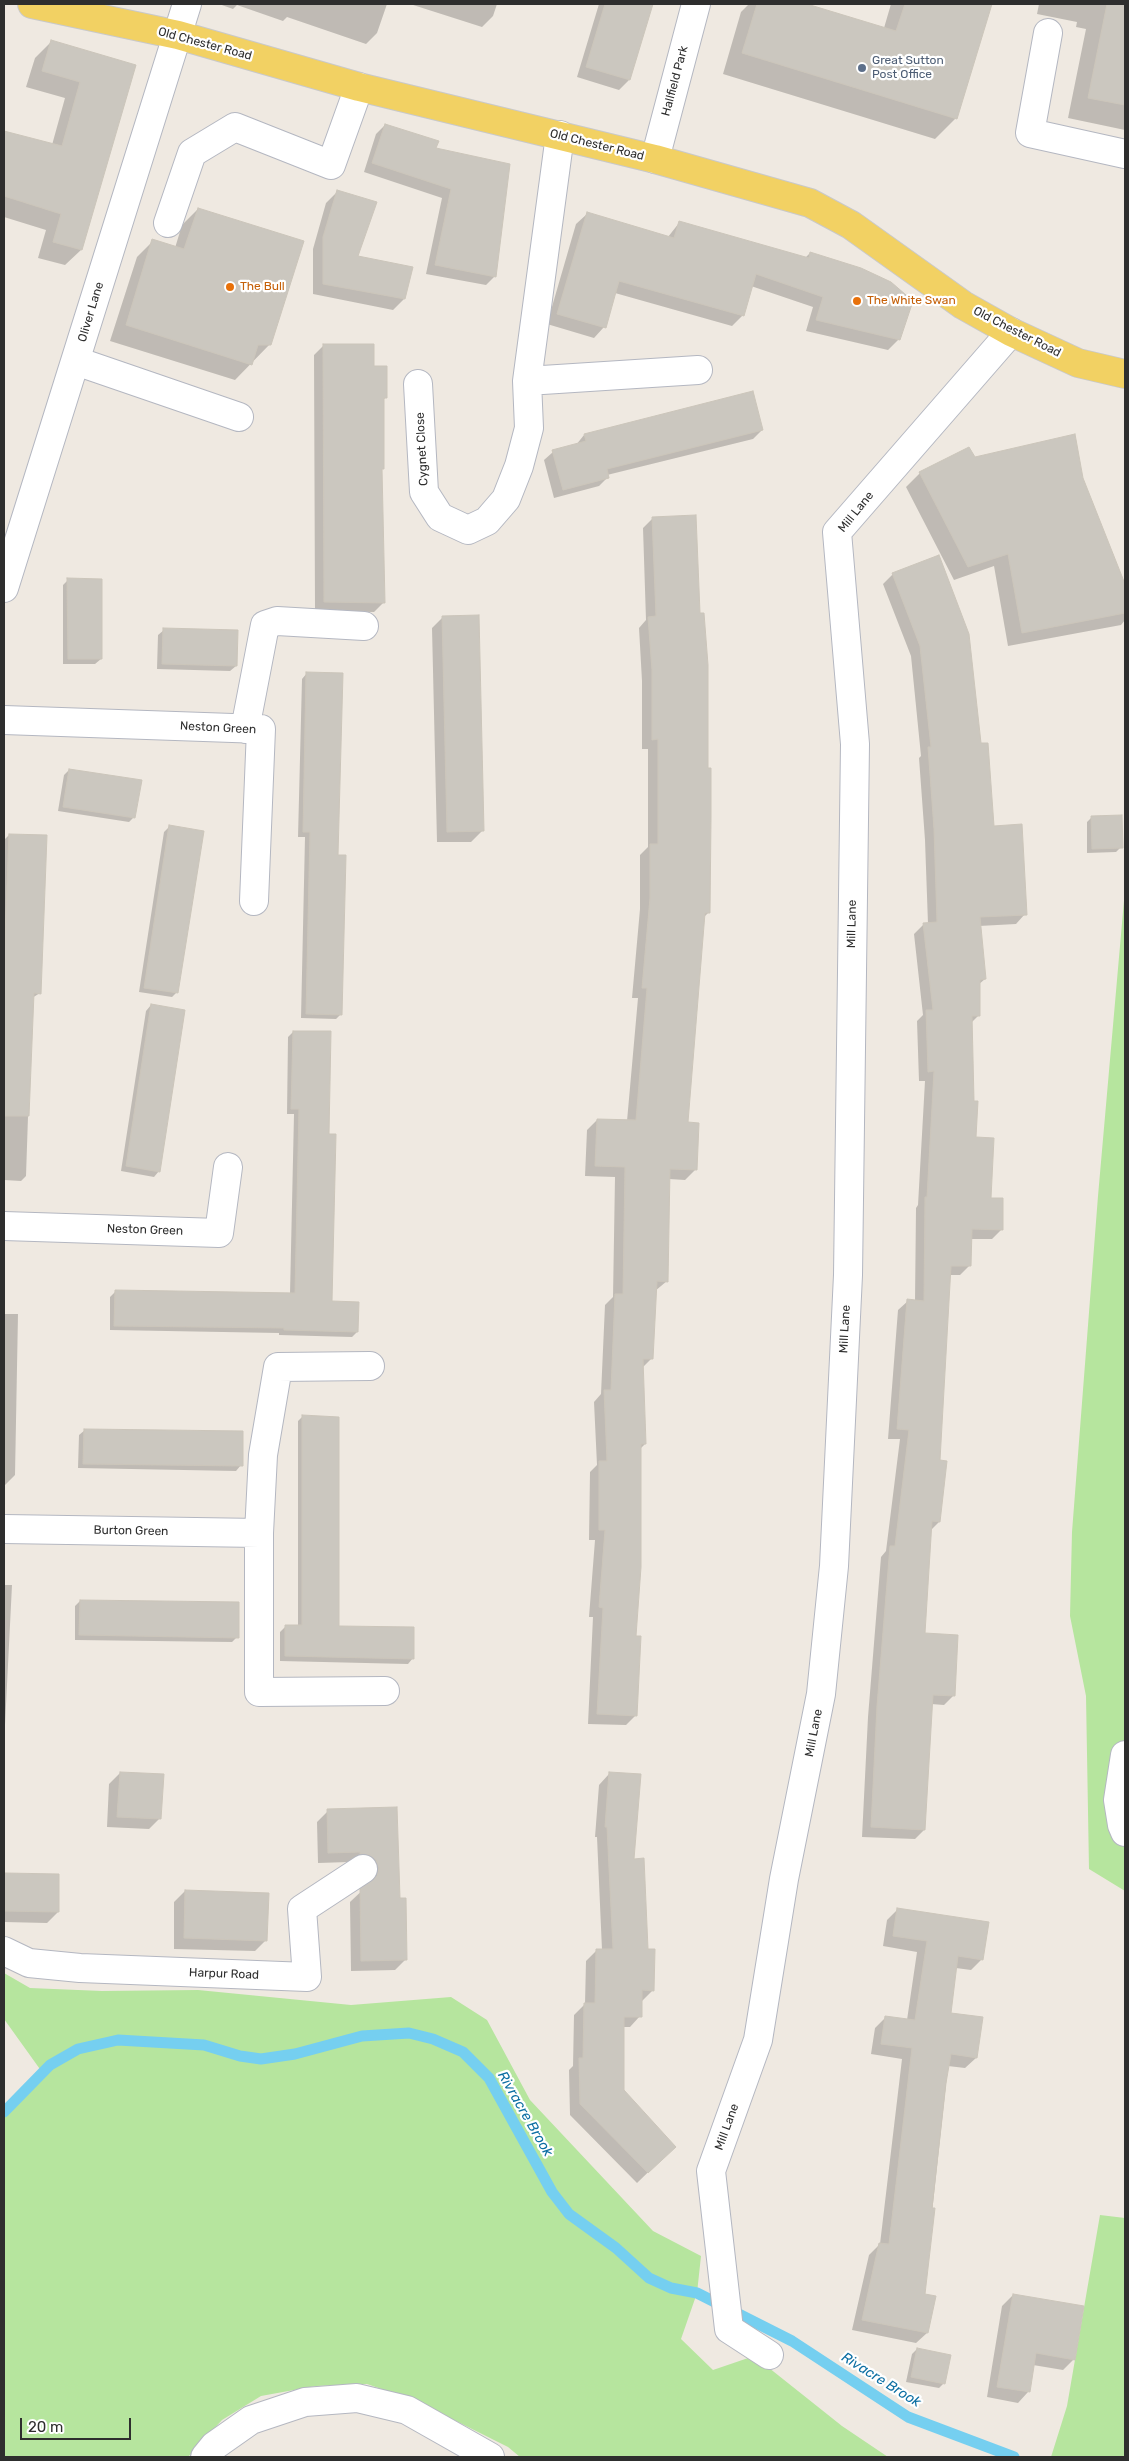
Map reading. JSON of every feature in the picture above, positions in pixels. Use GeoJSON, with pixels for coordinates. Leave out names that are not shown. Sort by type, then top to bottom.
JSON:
{"type":"FeatureCollection","features":[{"type":"Feature","properties":{"kind":"main road","name":"Old Chester Road"},"geometry":{"type":"LineString","coordinates":[[32,4],[178,35],[360,87],[655,159],[810,203],[851,225],[963,304],[1011,332],[1078,363],[1125,374]]}},
{"type":"Feature","properties":{"kind":"street","name":"Oliver Lane"},"geometry":{"type":"LineString","coordinates":[[4,588],[8,554],[76,361],[187,4]]}},
{"type":"Feature","properties":{"kind":"street","name":"Hallfield Park"},"geometry":{"type":"LineString","coordinates":[[655,159],[696,4]]}},
{"type":"Feature","properties":{"kind":"street"},"geometry":{"type":"LineString","coordinates":[[1048,33],[1030,133],[1125,154]]}},
{"type":"Feature","properties":{"kind":"street"},"geometry":{"type":"LineString","coordinates":[[168,224],[192,153],[235,127],[331,164],[360,87]]}},
{"type":"Feature","properties":{"kind":"street","name":"Cygnet Close"},"geometry":{"type":"LineString","coordinates":[[418,384],[424,492],[440,517],[468,530],[487,521],[506,499],[519,466],[528,428],[527,381],[560,135]]}},
{"type":"Feature","properties":{"kind":"street","name":"Mill Lane"},"geometry":{"type":"LineString","coordinates":[[769,2355],[729,2328],[712,2171],[758,2040],[784,1879],[821,1694],[834,1566],[848,1275],[855,744],[837,532],[1011,332]]}},
{"type":"Feature","properties":{"kind":"street"},"geometry":{"type":"LineString","coordinates":[[76,361],[238,417]]}},
{"type":"Feature","properties":{"kind":"street"},"geometry":{"type":"LineString","coordinates":[[527,381],[698,370]]}},
{"type":"Feature","properties":{"kind":"street"},"geometry":{"type":"LineString","coordinates":[[245,729],[265,625],[277,621],[364,626]]}},
{"type":"Feature","properties":{"kind":"street","name":"Neston Green"},"geometry":{"type":"LineString","coordinates":[[4,720],[261,729],[254,901]]}},
{"type":"Feature","properties":{"kind":"street","name":"Neston Green"},"geometry":{"type":"LineString","coordinates":[[4,1226],[219,1232],[228,1167]]}},
{"type":"Feature","properties":{"kind":"street"},"geometry":{"type":"LineString","coordinates":[[370,1366],[278,1367],[263,1455],[259,1533],[259,1692],[385,1690]]}},
{"type":"Feature","properties":{"kind":"street","name":"Burton Green"},"geometry":{"type":"LineString","coordinates":[[4,1529],[259,1533]]}},
{"type":"Feature","properties":{"kind":"street"},"geometry":{"type":"LineString","coordinates":[[1125,1755],[1118,1800],[1125,1832]]}},
{"type":"Feature","properties":{"kind":"street","name":"Harpur Road"},"geometry":{"type":"LineString","coordinates":[[4,1951],[29,1963],[80,1968],[307,1977],[302,1909],[363,1869]]}},
{"type":"Feature","properties":{"kind":"street"},"geometry":{"type":"LineString","coordinates":[[205,2457],[214,2446],[250,2420],[305,2402],[357,2398],[407,2410],[490,2457]]}},
{"type":"Feature","properties":{"kind":"green space"},"geometry":{"type":"Polygon","coordinates":[[[1125,889],[1125,1891],[1089,1869],[1086,1696],[1070,1616],[1072,1532],[1098,1196],[1125,889]]]}},
{"type":"Feature","properties":{"kind":"green space"},"geometry":{"type":"Polygon","coordinates":[[[4,1973],[30,1988],[102,1991],[198,1990],[351,2005],[451,1997],[487,2020],[530,2100],[653,2231],[701,2256],[697,2293],[681,2339],[713,2370],[754,2356],[842,2426],[888,2457],[520,2457],[508,2447],[416,2401],[367,2384],[316,2386],[261,2396],[222,2420],[188,2457],[4,2457],[4,2112],[42,2072],[4,2019],[4,1973]]]}},
{"type":"Feature","properties":{"kind":"green space"},"geometry":{"type":"Polygon","coordinates":[[[1100,2215],[1125,2218],[1125,2457],[1051,2457],[1067,2406],[1100,2215]]]}},
{"type":"Feature","properties":{"kind":"building"},"geometry":{"type":"Polygon","coordinates":[[[605,4],[653,4],[630,80],[586,67],[605,4]]]}},
{"type":"Feature","properties":{"kind":"building"},"geometry":{"type":"Polygon","coordinates":[[[757,4],[807,4],[896,31],[905,4],[992,4],[957,119],[742,53],[757,4]]]}},
{"type":"Feature","properties":{"kind":"building"},"geometry":{"type":"Polygon","coordinates":[[[1107,4],[1125,4],[1125,105],[1088,98],[1107,4]]]}},
{"type":"Feature","properties":{"kind":"building"},"geometry":{"type":"Polygon","coordinates":[[[51,40],[136,65],[82,250],[53,242],[61,214],[4,196],[4,131],[62,146],[80,82],[42,71],[51,40]]]}},
{"type":"Feature","properties":{"kind":"building"},"geometry":{"type":"Polygon","coordinates":[[[385,124],[439,141],[436,148],[510,164],[496,277],[435,265],[451,189],[372,163],[385,124]]]}},
{"type":"Feature","properties":{"kind":"building"},"geometry":{"type":"Polygon","coordinates":[[[337,190],[377,202],[358,256],[413,267],[405,299],[323,284],[323,237],[337,190]]]}},
{"type":"Feature","properties":{"kind":"building"},"geometry":{"type":"Polygon","coordinates":[[[198,208],[304,241],[271,345],[258,345],[252,365],[126,325],[152,239],[184,249],[198,208]]]}},
{"type":"Feature","properties":{"kind":"building"},"geometry":{"type":"Polygon","coordinates":[[[587,212],[674,238],[679,221],[809,258],[810,252],[861,268],[891,282],[913,301],[900,340],[816,320],[823,297],[756,274],[744,316],[619,281],[606,328],[557,314],[587,212]]]}},
{"type":"Feature","properties":{"kind":"building"},"geometry":{"type":"Polygon","coordinates":[[[323,344],[374,344],[374,366],[387,366],[387,398],[384,398],[384,469],[382,469],[385,603],[324,602],[323,344]]]}},
{"type":"Feature","properties":{"kind":"building"},"geometry":{"type":"Polygon","coordinates":[[[753,391],[763,430],[607,469],[609,478],[563,490],[552,450],[586,441],[584,434],[753,391]]]}},
{"type":"Feature","properties":{"kind":"building"},"geometry":{"type":"Polygon","coordinates":[[[1075,434],[1083,478],[1125,584],[1125,613],[1022,633],[1008,554],[968,567],[919,472],[969,447],[975,457],[1075,434]]]}},
{"type":"Feature","properties":{"kind":"building"},"geometry":{"type":"Polygon","coordinates":[[[696,515],[700,613],[704,613],[708,665],[708,768],[711,768],[710,913],[705,913],[688,1122],[699,1123],[697,1170],[670,1169],[668,1282],[657,1281],[653,1359],[643,1359],[646,1444],[641,1444],[641,1567],[636,1636],[641,1636],[637,1716],[597,1714],[603,1608],[599,1607],[605,1530],[599,1530],[599,1461],[607,1461],[604,1390],[611,1390],[615,1294],[623,1294],[625,1167],[595,1166],[597,1119],[636,1120],[647,988],[642,988],[650,898],[650,844],[658,844],[658,739],[652,740],[652,670],[648,617],[656,616],[652,517],[696,515]]]}},
{"type":"Feature","properties":{"kind":"building"},"geometry":{"type":"Polygon","coordinates":[[[939,555],[969,634],[981,743],[988,743],[994,826],[1022,824],[1027,915],[980,917],[986,979],[980,980],[980,1016],[972,1016],[974,1101],[978,1101],[976,1137],[994,1138],[991,1198],[1003,1198],[1003,1230],[972,1229],[971,1266],[951,1266],[940,1460],[947,1461],[940,1522],[932,1521],[925,1633],[958,1635],[955,1696],[933,1695],[925,1830],[871,1827],[877,1706],[890,1546],[895,1546],[909,1430],[897,1429],[907,1299],[924,1301],[925,1197],[927,1197],[934,1071],[928,1072],[926,1010],[933,1010],[923,923],[937,922],[934,829],[928,747],[931,747],[920,646],[892,573],[939,555]]]}},
{"type":"Feature","properties":{"kind":"building"},"geometry":{"type":"Polygon","coordinates":[[[67,578],[102,579],[102,659],[68,659],[67,578]]]}},
{"type":"Feature","properties":{"kind":"building"},"geometry":{"type":"Polygon","coordinates":[[[479,615],[484,831],[447,832],[442,616],[479,615]]]}},
{"type":"Feature","properties":{"kind":"building"},"geometry":{"type":"Polygon","coordinates":[[[163,628],[238,630],[237,666],[162,664],[163,628]]]}},
{"type":"Feature","properties":{"kind":"building"},"geometry":{"type":"Polygon","coordinates":[[[306,672],[343,673],[338,855],[346,855],[342,1015],[306,1014],[310,832],[303,832],[306,672]]]}},
{"type":"Feature","properties":{"kind":"building"},"geometry":{"type":"Polygon","coordinates":[[[69,769],[142,780],[135,818],[63,807],[69,769]]]}},
{"type":"Feature","properties":{"kind":"building"},"geometry":{"type":"Polygon","coordinates":[[[1122,815],[1123,848],[1092,849],[1091,816],[1122,815]]]}},
{"type":"Feature","properties":{"kind":"building"},"geometry":{"type":"Polygon","coordinates":[[[169,825],[204,831],[178,993],[144,988],[169,825]]]}},
{"type":"Feature","properties":{"kind":"building"},"geometry":{"type":"Polygon","coordinates":[[[9,834],[47,835],[41,994],[34,993],[29,1116],[4,1116],[4,962],[9,834]]]}},
{"type":"Feature","properties":{"kind":"building"},"geometry":{"type":"Polygon","coordinates":[[[151,1004],[185,1010],[160,1172],[126,1166],[151,1004]]]}},
{"type":"Feature","properties":{"kind":"building"},"geometry":{"type":"Polygon","coordinates":[[[293,1031],[331,1031],[329,1134],[336,1134],[332,1301],[359,1302],[358,1332],[284,1330],[284,1328],[114,1326],[115,1290],[295,1293],[299,1109],[291,1109],[293,1031]]]}},
{"type":"Feature","properties":{"kind":"building"},"geometry":{"type":"Polygon","coordinates":[[[302,1415],[339,1417],[339,1626],[414,1627],[414,1659],[285,1656],[285,1625],[302,1625],[302,1415]]]}},
{"type":"Feature","properties":{"kind":"building"},"geometry":{"type":"Polygon","coordinates":[[[84,1429],[243,1431],[243,1466],[83,1464],[84,1429]]]}},
{"type":"Feature","properties":{"kind":"building"},"geometry":{"type":"Polygon","coordinates":[[[80,1600],[239,1602],[239,1638],[79,1635],[80,1600]]]}},
{"type":"Feature","properties":{"kind":"building"},"geometry":{"type":"Polygon","coordinates":[[[120,1772],[164,1774],[161,1819],[117,1817],[120,1772]]]}},
{"type":"Feature","properties":{"kind":"building"},"geometry":{"type":"Polygon","coordinates":[[[609,1772],[641,1774],[634,1859],[644,1858],[648,1949],[655,1949],[654,1991],[642,1990],[642,2017],[624,2017],[624,2090],[676,2147],[648,2173],[580,2104],[579,2058],[583,2058],[584,2003],[595,2003],[596,1949],[613,1949],[607,1827],[605,1827],[609,1772]]]}},
{"type":"Feature","properties":{"kind":"building"},"geometry":{"type":"Polygon","coordinates":[[[397,1807],[400,1898],[406,1898],[407,1960],[361,1961],[360,1889],[377,1876],[379,1868],[376,1860],[370,1855],[360,1854],[360,1852],[328,1853],[327,1809],[397,1807]]]}},
{"type":"Feature","properties":{"kind":"building"},"geometry":{"type":"Polygon","coordinates":[[[4,1873],[59,1874],[59,1912],[4,1911],[4,1873]]]}},
{"type":"Feature","properties":{"kind":"building"},"geometry":{"type":"Polygon","coordinates":[[[185,1890],[269,1893],[267,1941],[184,1938],[185,1890]]]}},
{"type":"Feature","properties":{"kind":"building"},"geometry":{"type":"Polygon","coordinates":[[[897,1908],[989,1922],[983,1960],[958,1956],[951,2013],[983,2017],[977,2058],[951,2054],[932,2208],[935,2208],[925,2294],[936,2296],[928,2333],[862,2320],[879,2243],[889,2244],[912,2048],[881,2044],[885,2016],[915,2020],[927,1941],[893,1936],[897,1908]]]}},
{"type":"Feature","properties":{"kind":"building"},"geometry":{"type":"Polygon","coordinates":[[[1013,2294],[1084,2306],[1075,2360],[1036,2353],[1030,2392],[997,2387],[1013,2294]]]}},
{"type":"Feature","properties":{"kind":"building"},"geometry":{"type":"Polygon","coordinates":[[[917,2348],[951,2355],[945,2384],[911,2377],[917,2348]]]}},
{"type":"Feature","properties":{"kind":"waterway","name":"Rivracre Brook"},"geometry":{"type":"LineString","coordinates":[[4,2112],[50,2065],[78,2049],[118,2040],[204,2045],[240,2056],[261,2059],[295,2054],[362,2036],[409,2033],[433,2039],[463,2052],[489,2078],[552,2192],[569,2214],[616,2248],[649,2278],[671,2288],[697,2293],[792,2341],[908,2417],[1014,2457]]}},
{"type":"Feature","properties":{"kind":"place","name":"Great Sutton Post Office"},"geometry":{"type":"Point","coordinates":[862,68]}},
{"type":"Feature","properties":{"kind":"place","name":"The Bull"},"geometry":{"type":"Point","coordinates":[230,287]}},
{"type":"Feature","properties":{"kind":"place","name":"The White Swan"},"geometry":{"type":"Point","coordinates":[857,301]}},
{"type":"Feature","properties":{"kind":"water label","name":"Rivacre Brook"},"geometry":{"type":"Point","coordinates":[881,2380]}}]}
